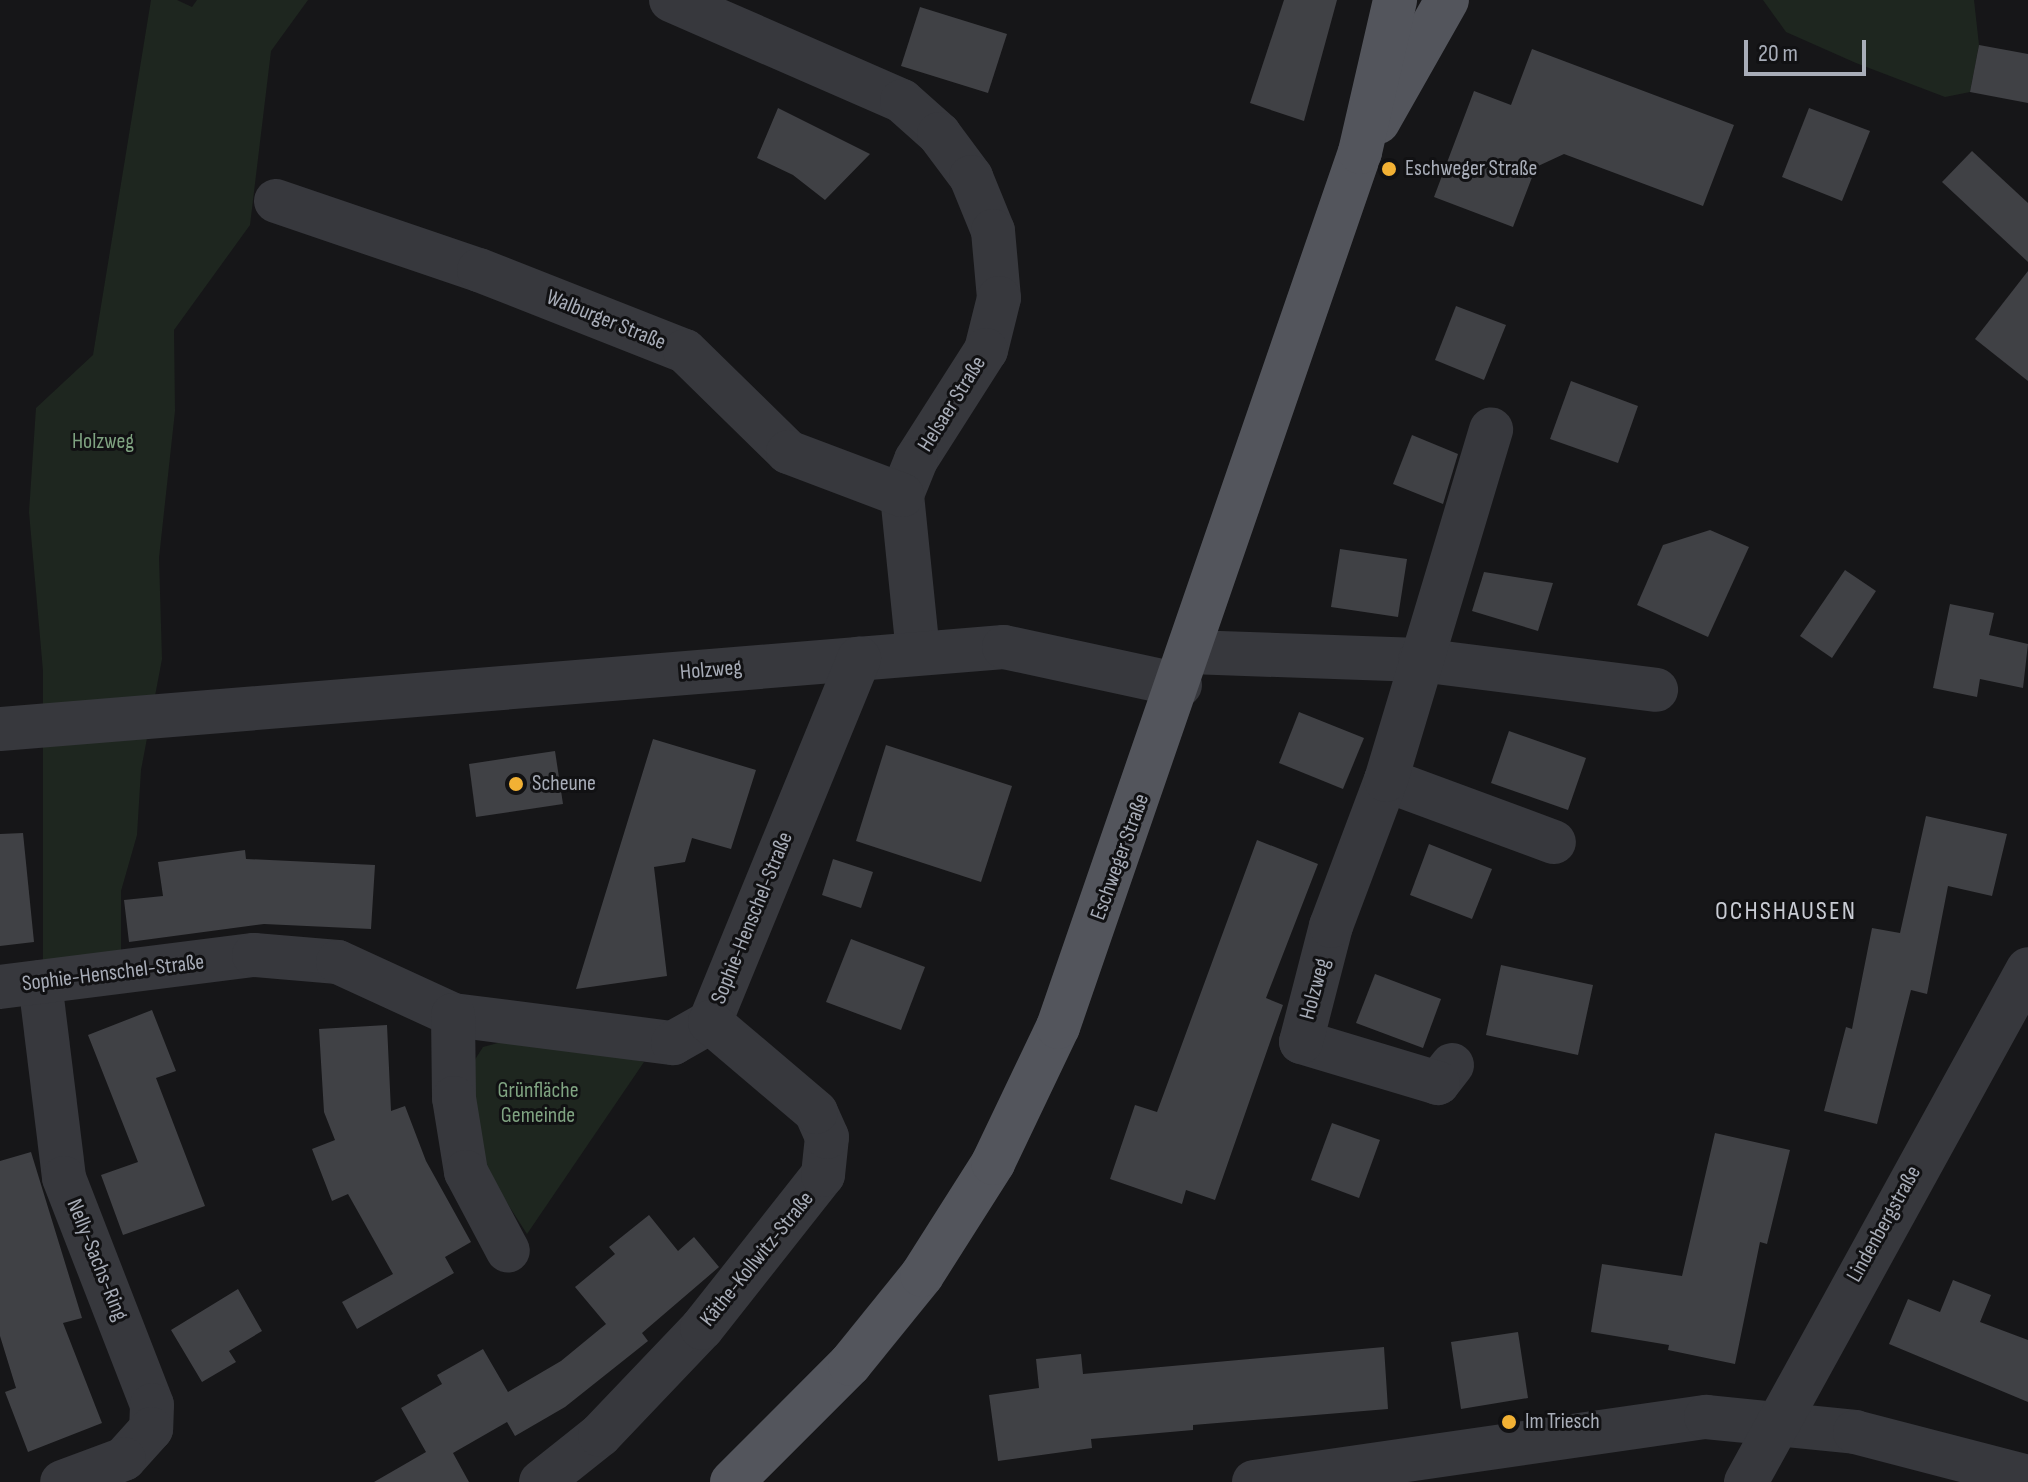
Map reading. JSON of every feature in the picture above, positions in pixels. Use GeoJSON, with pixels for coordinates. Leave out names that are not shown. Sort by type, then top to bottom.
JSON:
{"type":"FeatureCollection","features":[{"type":"Feature","properties":{"kind":"main road","name":"Eschweger Straße"},"geometry":{"type":"LineString","coordinates":[[750,1477],[886,1321],[993,1163],[1058,1027],[1185,668],[1360,152],[1395,0]]}},
{"type":"Feature","properties":{"kind":"main road","name":"Eschweger Straße"},"geometry":{"type":"LineString","coordinates":[[1360,152],[1447,0]]}},
{"type":"Feature","properties":{"kind":"street","name":"Helsaer Straße"},"geometry":{"type":"LineString","coordinates":[[671,0],[902,101],[939,134],[971,177],[993,231],[999,298],[986,350],[916,460],[902,495],[918,653]]}},
{"type":"Feature","properties":{"kind":"street","name":"Walburger Straße"},"geometry":{"type":"LineString","coordinates":[[276,201],[479,270],[685,351],[788,452],[902,495]]}},
{"type":"Feature","properties":{"kind":"street","name":"Holzweg"},"geometry":{"type":"LineString","coordinates":[[1452,1065],[1438,1083],[1301,1042],[1331,926],[1386,780],[1491,429]]}},
{"type":"Feature","properties":{"kind":"street","name":"Holzweg"},"geometry":{"type":"LineString","coordinates":[[0,729],[1004,647],[1185,668],[1420,660],[1656,690]]}},
{"type":"Feature","properties":{"kind":"street","name":"Sophie-Henschel-Straße"},"geometry":{"type":"LineString","coordinates":[[20,985],[254,955],[282,957],[338,962],[453,1015],[673,1043],[710,1022],[859,658]]}},
{"type":"Feature","properties":{"kind":"street"},"geometry":{"type":"LineString","coordinates":[[1386,780],[1554,842]]}},
{"type":"Feature","properties":{"kind":"street","name":"Lindenbergstraße"},"geometry":{"type":"LineString","coordinates":[[1746,1482],[1775,1421],[2028,969]]}},
{"type":"Feature","properties":{"kind":"street","name":"Nelly-Sachs-Ring"},"geometry":{"type":"LineString","coordinates":[[20,985],[64,1178],[152,1405],[151,1429],[124,1459],[62,1482]]}},
{"type":"Feature","properties":{"kind":"street"},"geometry":{"type":"LineString","coordinates":[[453,1015],[454,1098],[466,1172],[508,1251]]}},
{"type":"Feature","properties":{"kind":"street","name":"Käthe-Kollwitz-Straße"},"geometry":{"type":"LineString","coordinates":[[541,1482],[600,1435],[702,1328],[823,1175],[827,1137],[816,1112],[710,1022]]}},
{"type":"Feature","properties":{"kind":"street"},"geometry":{"type":"LineString","coordinates":[[1254,1482],[1706,1417],[1775,1421],[1855,1432],[2028,1477]]}},
{"type":"Feature","properties":{"kind":"green space","name":"Holzweg"},"geometry":{"type":"Polygon","coordinates":[[[151,0],[177,0],[192,7],[197,0],[308,0],[271,51],[250,225],[174,330],[175,411],[159,558],[162,659],[141,770],[137,835],[121,891],[121,951],[43,962],[43,671],[29,512],[36,408],[93,355],[151,0]]]}},
{"type":"Feature","properties":{"kind":"green space"},"geometry":{"type":"Polygon","coordinates":[[[1763,0],[1974,0],[1979,45],[1970,92],[1945,97],[1786,32],[1763,0]]]}},
{"type":"Feature","properties":{"kind":"green space","name":"Grünfläche Gemeinde"},"geometry":{"type":"Polygon","coordinates":[[[532,1034],[644,1062],[527,1234],[482,1164],[469,1069],[483,1047],[532,1034]]]}},
{"type":"Feature","properties":{"kind":"building"},"geometry":{"type":"Polygon","coordinates":[[[1284,0],[1337,0],[1304,121],[1250,103],[1284,0]]]}},
{"type":"Feature","properties":{"kind":"building"},"geometry":{"type":"Polygon","coordinates":[[[920,7],[1007,34],[988,93],[901,66],[920,7]]]}},
{"type":"Feature","properties":{"kind":"building"},"geometry":{"type":"Polygon","coordinates":[[[1979,45],[2028,54],[2028,103],[1970,92],[1979,45]]]}},
{"type":"Feature","properties":{"kind":"building"},"geometry":{"type":"Polygon","coordinates":[[[1532,49],[1734,125],[1703,206],[1564,154],[1536,167],[1513,227],[1434,197],[1474,91],[1511,105],[1532,49]]]}},
{"type":"Feature","properties":{"kind":"building"},"geometry":{"type":"Polygon","coordinates":[[[778,108],[870,154],[825,200],[793,175],[757,158],[778,108]]]}},
{"type":"Feature","properties":{"kind":"building"},"geometry":{"type":"Polygon","coordinates":[[[1809,108],[1870,131],[1842,201],[1782,177],[1809,108]]]}},
{"type":"Feature","properties":{"kind":"building"},"geometry":{"type":"Polygon","coordinates":[[[1972,151],[2028,203],[2028,262],[1942,182],[1972,151]]]}},
{"type":"Feature","properties":{"kind":"building"},"geometry":{"type":"Polygon","coordinates":[[[2028,271],[2028,381],[1975,339],[2028,271]]]}},
{"type":"Feature","properties":{"kind":"building"},"geometry":{"type":"Polygon","coordinates":[[[1456,306],[1506,325],[1484,380],[1435,360],[1456,306]]]}},
{"type":"Feature","properties":{"kind":"building"},"geometry":{"type":"Polygon","coordinates":[[[1571,381],[1638,406],[1618,463],[1550,439],[1571,381]]]}},
{"type":"Feature","properties":{"kind":"building"},"geometry":{"type":"Polygon","coordinates":[[[1412,435],[1458,454],[1443,504],[1393,484],[1412,435]]]}},
{"type":"Feature","properties":{"kind":"building"},"geometry":{"type":"Polygon","coordinates":[[[1710,530],[1749,547],[1708,637],[1637,605],[1663,545],[1710,530]]]}},
{"type":"Feature","properties":{"kind":"building"},"geometry":{"type":"Polygon","coordinates":[[[1340,549],[1407,559],[1398,617],[1331,607],[1340,549]]]}},
{"type":"Feature","properties":{"kind":"building"},"geometry":{"type":"Polygon","coordinates":[[[1845,570],[1876,591],[1832,658],[1800,636],[1845,570]]]}},
{"type":"Feature","properties":{"kind":"building"},"geometry":{"type":"Polygon","coordinates":[[[1484,572],[1553,583],[1538,631],[1472,611],[1484,572]]]}},
{"type":"Feature","properties":{"kind":"building"},"geometry":{"type":"Polygon","coordinates":[[[1950,604],[1994,613],[1989,635],[2028,644],[2023,688],[1980,679],[1977,697],[1933,688],[1950,604]]]}},
{"type":"Feature","properties":{"kind":"building"},"geometry":{"type":"Polygon","coordinates":[[[1299,712],[1364,738],[1343,789],[1279,763],[1299,712]]]}},
{"type":"Feature","properties":{"kind":"building"},"geometry":{"type":"Polygon","coordinates":[[[1509,731],[1586,758],[1568,810],[1491,783],[1509,731]]]}},
{"type":"Feature","properties":{"kind":"building"},"geometry":{"type":"Polygon","coordinates":[[[653,739],[756,770],[731,849],[692,838],[685,862],[654,867],[667,976],[576,989],[653,739]]]}},
{"type":"Feature","properties":{"kind":"building"},"geometry":{"type":"Polygon","coordinates":[[[886,745],[1012,786],[981,882],[856,841],[886,745]]]}},
{"type":"Feature","properties":{"kind":"building","name":"Scheune"},"geometry":{"type":"Polygon","coordinates":[[[555,751],[563,804],[476,817],[469,764],[555,751]]]}},
{"type":"Feature","properties":{"kind":"building"},"geometry":{"type":"Polygon","coordinates":[[[1926,816],[2007,834],[1992,896],[1948,886],[1927,994],[1911,990],[1877,1124],[1824,1111],[1846,1027],[1852,1029],[1872,928],[1900,933],[1926,816]]]}},
{"type":"Feature","properties":{"kind":"building"},"geometry":{"type":"Polygon","coordinates":[[[23,833],[34,942],[0,946],[0,834],[23,833]]]}},
{"type":"Feature","properties":{"kind":"building"},"geometry":{"type":"Polygon","coordinates":[[[1257,840],[1318,864],[1266,998],[1283,1005],[1215,1200],[1186,1190],[1182,1204],[1110,1179],[1135,1105],[1157,1112],[1257,840]]]}},
{"type":"Feature","properties":{"kind":"building"},"geometry":{"type":"Polygon","coordinates":[[[1429,844],[1492,869],[1472,919],[1410,895],[1429,844]]]}},
{"type":"Feature","properties":{"kind":"building"},"geometry":{"type":"Polygon","coordinates":[[[245,850],[246,859],[375,865],[371,929],[264,924],[129,942],[124,900],[163,896],[158,862],[245,850]]]}},
{"type":"Feature","properties":{"kind":"building"},"geometry":{"type":"Polygon","coordinates":[[[833,859],[873,872],[861,908],[822,895],[833,859]]]}},
{"type":"Feature","properties":{"kind":"building"},"geometry":{"type":"Polygon","coordinates":[[[851,939],[925,967],[901,1030],[826,1002],[851,939]]]}},
{"type":"Feature","properties":{"kind":"building"},"geometry":{"type":"Polygon","coordinates":[[[1501,965],[1593,985],[1578,1055],[1486,1035],[1501,965]]]}},
{"type":"Feature","properties":{"kind":"building"},"geometry":{"type":"Polygon","coordinates":[[[1375,974],[1441,999],[1423,1048],[1356,1023],[1375,974]]]}},
{"type":"Feature","properties":{"kind":"building"},"geometry":{"type":"Polygon","coordinates":[[[152,1010],[176,1071],[156,1078],[205,1206],[123,1235],[101,1175],[138,1162],[88,1035],[152,1010]]]}},
{"type":"Feature","properties":{"kind":"building"},"geometry":{"type":"Polygon","coordinates":[[[387,1025],[391,1111],[405,1106],[426,1161],[471,1242],[445,1257],[454,1273],[357,1329],[342,1302],[393,1274],[348,1194],[332,1201],[312,1149],[335,1140],[324,1112],[319,1029],[387,1025]]]}},
{"type":"Feature","properties":{"kind":"building"},"geometry":{"type":"Polygon","coordinates":[[[1332,1123],[1380,1140],[1359,1198],[1311,1180],[1332,1123]]]}},
{"type":"Feature","properties":{"kind":"building"},"geometry":{"type":"Polygon","coordinates":[[[1715,1133],[1790,1150],[1767,1244],[1760,1242],[1735,1364],[1668,1350],[1669,1345],[1591,1332],[1602,1264],[1682,1276],[1715,1133]]]}},
{"type":"Feature","properties":{"kind":"building"},"geometry":{"type":"Polygon","coordinates":[[[31,1152],[82,1318],[63,1323],[102,1423],[28,1452],[5,1392],[16,1388],[0,1336],[0,1161],[31,1152]]]}},
{"type":"Feature","properties":{"kind":"building"},"geometry":{"type":"Polygon","coordinates":[[[649,1215],[678,1251],[694,1237],[719,1267],[642,1333],[648,1341],[565,1407],[515,1436],[507,1422],[453,1453],[469,1482],[374,1482],[426,1452],[401,1408],[442,1384],[437,1375],[483,1349],[508,1392],[561,1361],[606,1324],[575,1287],[615,1254],[609,1247],[649,1215]]]}},
{"type":"Feature","properties":{"kind":"building"},"geometry":{"type":"Polygon","coordinates":[[[1953,1280],[1991,1295],[1980,1322],[2028,1340],[2028,1402],[1889,1344],[1908,1299],[1940,1312],[1953,1280]]]}},
{"type":"Feature","properties":{"kind":"building"},"geometry":{"type":"Polygon","coordinates":[[[238,1289],[262,1331],[229,1351],[236,1362],[202,1382],[171,1330],[238,1289]]]}},
{"type":"Feature","properties":{"kind":"building"},"geometry":{"type":"Polygon","coordinates":[[[1518,1332],[1528,1398],[1461,1409],[1451,1342],[1518,1332]]]}},
{"type":"Feature","properties":{"kind":"building"},"geometry":{"type":"Polygon","coordinates":[[[1384,1347],[1388,1409],[1193,1425],[1193,1430],[1091,1439],[1092,1448],[998,1461],[989,1395],[1039,1388],[1036,1359],[1081,1354],[1083,1374],[1384,1347]]]}},
{"type":"Feature","properties":{"kind":"place","name":"Eschweger Straße"},"geometry":{"type":"Point","coordinates":[1389,169]}},
{"type":"Feature","properties":{"kind":"place","name":"Scheune"},"geometry":{"type":"Point","coordinates":[516,784]}},
{"type":"Feature","properties":{"kind":"place","name":"Im Triesch"},"geometry":{"type":"Point","coordinates":[1509,1422]}},
{"type":"Feature","properties":{"kind":"district","name":"OCHSHAUSEN"},"geometry":{"type":"Point","coordinates":[1786,912]}}]}
